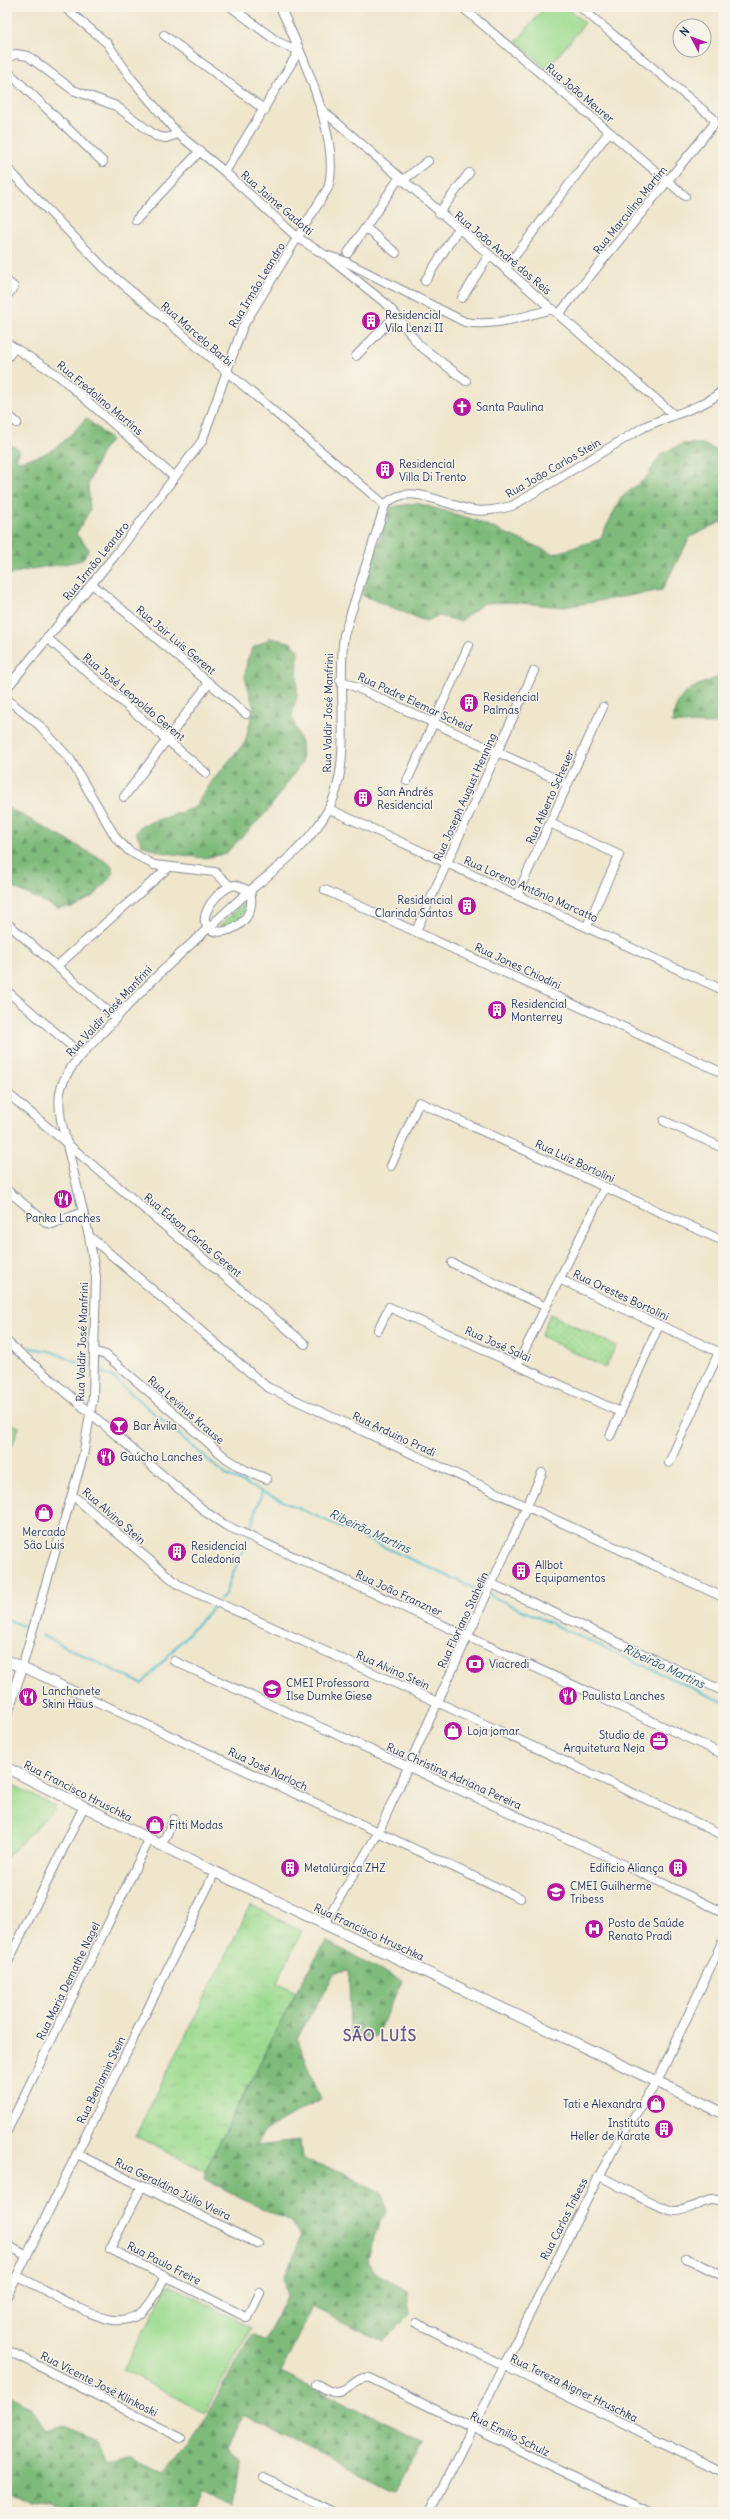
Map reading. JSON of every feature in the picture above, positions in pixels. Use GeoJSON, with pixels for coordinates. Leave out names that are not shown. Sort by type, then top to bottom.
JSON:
{"type":"FeatureCollection","features":[{"type":"Feature","properties":{"kind":"main road","name":"Rua José Narloch"},"geometry":{"type":"LineString","coordinates":[[7,1660],[22,1667]]}},
{"type":"Feature","properties":{"kind":"main road","name":"Rua Valdir José Manfrini"},"geometry":{"type":"LineString","coordinates":[[7,1713],[22,1667]]}},
{"type":"Feature","properties":{"kind":"main road","name":"Rua Francisco Hruschka"},"geometry":{"type":"LineString","coordinates":[[7,1768],[83,1808],[161,1846],[723,2113]]}},
{"type":"Feature","properties":{"kind":"street","name":"Rua Jaime Gadotti"},"geometry":{"type":"LineString","coordinates":[[64,7],[107,44],[131,78],[178,134],[225,172],[298,238],[325,255],[344,261],[465,322],[480,324],[556,312]]}},
{"type":"Feature","properties":{"kind":"street"},"geometry":{"type":"LineString","coordinates":[[225,172],[265,110],[299,51],[278,42],[232,7]]}},
{"type":"Feature","properties":{"kind":"street","name":"Rua João Meurer"},"geometry":{"type":"LineString","coordinates":[[462,7],[685,196]]}},
{"type":"Feature","properties":{"kind":"street","name":"Rua Marculino Martim"},"geometry":{"type":"LineString","coordinates":[[556,312],[668,182],[710,130],[714,119],[580,7]]}},
{"type":"Feature","properties":{"kind":"street","name":"Rua Irmão Leandro"},"geometry":{"type":"LineString","coordinates":[[7,688],[92,584],[206,432],[225,373],[243,326],[322,200],[331,178],[332,162],[312,78],[299,51],[282,8]]}},
{"type":"Feature","properties":{"kind":"street"},"geometry":{"type":"LineString","coordinates":[[164,35],[265,110]]}},
{"type":"Feature","properties":{"kind":"street"},"geometry":{"type":"LineString","coordinates":[[7,58],[16,54],[28,56],[73,90],[116,106],[156,136],[166,138],[178,134]]}},
{"type":"Feature","properties":{"kind":"street"},"geometry":{"type":"LineString","coordinates":[[7,71],[103,162]]}},
{"type":"Feature","properties":{"kind":"street","name":"Rua João André dos Reis"},"geometry":{"type":"LineString","coordinates":[[320,108],[439,213],[673,414]]}},
{"type":"Feature","properties":{"kind":"street"},"geometry":{"type":"LineString","coordinates":[[505,269],[609,132]]}},
{"type":"Feature","properties":{"kind":"street"},"geometry":{"type":"LineString","coordinates":[[136,220],[200,151]]}},
{"type":"Feature","properties":{"kind":"street"},"geometry":{"type":"LineString","coordinates":[[348,253],[401,179],[428,161]]}},
{"type":"Feature","properties":{"kind":"street","name":"Rua Marcelo Barbi"},"geometry":{"type":"LineString","coordinates":[[7,168],[94,260],[225,373],[385,505]]}},
{"type":"Feature","properties":{"kind":"street"},"geometry":{"type":"LineString","coordinates":[[439,213],[470,173]]}},
{"type":"Feature","properties":{"kind":"street"},"geometry":{"type":"LineString","coordinates":[[366,228],[396,253]]}},
{"type":"Feature","properties":{"kind":"street"},"geometry":{"type":"LineString","coordinates":[[425,281],[458,229]]}},
{"type":"Feature","properties":{"kind":"street"},"geometry":{"type":"LineString","coordinates":[[325,255],[396,315],[419,345],[466,381]]}},
{"type":"Feature","properties":{"kind":"street"},"geometry":{"type":"LineString","coordinates":[[462,298],[488,255]]}},
{"type":"Feature","properties":{"kind":"street"},"geometry":{"type":"LineString","coordinates":[[7,281],[14,287],[7,296]]}},
{"type":"Feature","properties":{"kind":"street"},"geometry":{"type":"LineString","coordinates":[[356,356],[396,315]]}},
{"type":"Feature","properties":{"kind":"street","name":"Rua Fredolino Martins"},"geometry":{"type":"LineString","coordinates":[[7,343],[14,349],[59,376],[174,476]]}},
{"type":"Feature","properties":{"kind":"street"},"geometry":{"type":"LineString","coordinates":[[7,358],[14,349]]}},
{"type":"Feature","properties":{"kind":"street","name":"Rua João Carlos Stein"},"geometry":{"type":"LineString","coordinates":[[385,505],[393,498],[415,495],[435,498],[473,510],[494,511],[512,506],[644,427],[673,414],[709,402],[723,389]]}},
{"type":"Feature","properties":{"kind":"street"},"geometry":{"type":"LineString","coordinates":[[7,414],[18,423]]}},
{"type":"Feature","properties":{"kind":"street","name":"Rua Valdir José Manfrini"},"geometry":{"type":"LineString","coordinates":[[22,1667],[72,1495],[91,1414],[96,1352],[96,1277],[89,1236],[66,1143],[59,1101],[62,1084],[82,1055],[116,1018],[207,929],[313,832],[329,809],[339,778],[341,746],[341,656],[349,613],[385,505]]}},
{"type":"Feature","properties":{"kind":"street","name":"Rua Jair Luis Gerent"},"geometry":{"type":"LineString","coordinates":[[92,584],[246,714]]}},
{"type":"Feature","properties":{"kind":"street","name":"Rua José Leopoldo Gerent"},"geometry":{"type":"LineString","coordinates":[[47,638],[206,773]]}},
{"type":"Feature","properties":{"kind":"street"},"geometry":{"type":"LineString","coordinates":[[407,781],[469,645]]}},
{"type":"Feature","properties":{"kind":"street","name":"Rua Joseph August Henning"},"geometry":{"type":"LineString","coordinates":[[416,931],[534,671]]}},
{"type":"Feature","properties":{"kind":"street","name":"Rua Padre Elemar Scheid"},"geometry":{"type":"LineString","coordinates":[[340,680],[567,784]]}},
{"type":"Feature","properties":{"kind":"street"},"geometry":{"type":"LineString","coordinates":[[124,797],[209,683]]}},
{"type":"Feature","properties":{"kind":"street"},"geometry":{"type":"LineString","coordinates":[[7,699],[40,726],[70,759],[116,838],[140,859],[154,865],[194,868],[215,872],[230,886],[243,887],[250,891],[252,901],[251,907],[241,923],[224,932],[212,932],[207,929],[204,920],[207,910],[220,893],[230,886]]}},
{"type":"Feature","properties":{"kind":"street","name":"Rua Alberto Scheuer"},"geometry":{"type":"LineString","coordinates":[[517,895],[603,707]]}},
{"type":"Feature","properties":{"kind":"street","name":"Rua Loreno Antônio Marcatto"},"geometry":{"type":"LineString","coordinates":[[329,809],[447,864],[587,926],[723,990]]}},
{"type":"Feature","properties":{"kind":"street"},"geometry":{"type":"LineString","coordinates":[[550,823],[619,855],[587,926]]}},
{"type":"Feature","properties":{"kind":"street"},"geometry":{"type":"LineString","coordinates":[[57,966],[169,867]]}},
{"type":"Feature","properties":{"kind":"street","name":"Rua Jones Chiodini"},"geometry":{"type":"LineString","coordinates":[[325,890],[723,1073]]}},
{"type":"Feature","properties":{"kind":"street"},"geometry":{"type":"LineString","coordinates":[[7,923],[116,1018]]}},
{"type":"Feature","properties":{"kind":"street"},"geometry":{"type":"LineString","coordinates":[[7,990],[82,1055]]}},
{"type":"Feature","properties":{"kind":"street","name":"Rua Edson Carlos Gerent"},"geometry":{"type":"LineString","coordinates":[[7,1093],[305,1344]]}},
{"type":"Feature","properties":{"kind":"street","name":"Rua Luiz Bortolini"},"geometry":{"type":"LineString","coordinates":[[391,1166],[419,1102],[723,1241]]}},
{"type":"Feature","properties":{"kind":"street"},"geometry":{"type":"LineString","coordinates":[[664,1122],[723,1148]]}},
{"type":"Feature","properties":{"kind":"street","name":"Rua Orestes Bortolini"},"geometry":{"type":"LineString","coordinates":[[605,1187],[559,1279],[721,1353]]}},
{"type":"Feature","properties":{"kind":"street"},"geometry":{"type":"LineString","coordinates":[[7,1190],[47,1223],[52,1224],[83,1212]]}},
{"type":"Feature","properties":{"kind":"street","name":"Rua Arduino Pradi"},"geometry":{"type":"LineString","coordinates":[[89,1236],[267,1387],[723,1597]]}},
{"type":"Feature","properties":{"kind":"street"},"geometry":{"type":"LineString","coordinates":[[452,1263],[544,1306]]}},
{"type":"Feature","properties":{"kind":"street"},"geometry":{"type":"LineString","coordinates":[[517,1365],[544,1306],[559,1279]]}},
{"type":"Feature","properties":{"kind":"street","name":"Rua José Salai"},"geometry":{"type":"LineString","coordinates":[[378,1330],[388,1308],[620,1412]]}},
{"type":"Feature","properties":{"kind":"street"},"geometry":{"type":"LineString","coordinates":[[610,1436],[659,1325]]}},
{"type":"Feature","properties":{"kind":"street","name":"Rua João Franzner"},"geometry":{"type":"LineString","coordinates":[[7,1342],[207,1513],[254,1539],[723,1754]]}},
{"type":"Feature","properties":{"kind":"street","name":"Rua Levinus Krause"},"geometry":{"type":"LineString","coordinates":[[96,1352],[106,1355],[226,1458],[245,1470],[267,1479]]}},
{"type":"Feature","properties":{"kind":"street"},"geometry":{"type":"LineString","coordinates":[[670,1463],[721,1353]]}},
{"type":"Feature","properties":{"kind":"street","name":"Rua Floriano Stahelin"},"geometry":{"type":"LineString","coordinates":[[324,1924],[378,1833],[542,1473]]}},
{"type":"Feature","properties":{"kind":"street","name":"Rua Alvino Stein"},"geometry":{"type":"LineString","coordinates":[[72,1495],[171,1580],[218,1603],[438,1702],[723,1835]]}},
{"type":"Feature","properties":{"kind":"street"},"geometry":{"type":"LineString","coordinates":[[490,1586],[723,1691]]}},
{"type":"Feature","properties":{"kind":"street","name":"Rua Christina Adriana Pereira"},"geometry":{"type":"LineString","coordinates":[[174,1661],[608,1857],[723,1912]]}},
{"type":"Feature","properties":{"kind":"street","name":"Rua José Narloch"},"geometry":{"type":"LineString","coordinates":[[22,1667],[520,1898]]}},
{"type":"Feature","properties":{"kind":"street"},"geometry":{"type":"LineString","coordinates":[[8,1960],[83,1808]]}},
{"type":"Feature","properties":{"kind":"street"},"geometry":{"type":"LineString","coordinates":[[161,1846],[174,1820]]}},
{"type":"Feature","properties":{"kind":"street","name":"Rua Maria Demathe Nagel"},"geometry":{"type":"LineString","coordinates":[[7,2131],[149,1840]]}},
{"type":"Feature","properties":{"kind":"street","name":"Rua Benjamin Stein"},"geometry":{"type":"LineString","coordinates":[[7,2296],[215,1872]]}},
{"type":"Feature","properties":{"kind":"street","name":"Rua Carlos Tribess"},"geometry":{"type":"LineString","coordinates":[[430,2512],[502,2365],[599,2176],[621,2136],[657,2082],[723,1940]]}},
{"type":"Feature","properties":{"kind":"street","name":"Rua Geraldino Júlio Vieira"},"geometry":{"type":"LineString","coordinates":[[77,2154],[258,2244]]}},
{"type":"Feature","properties":{"kind":"street"},"geometry":{"type":"LineString","coordinates":[[599,2176],[672,2210],[694,2206],[715,2199],[723,2201]]}},
{"type":"Feature","properties":{"kind":"street","name":"Rua Paulo Freire"},"geometry":{"type":"LineString","coordinates":[[142,2186],[110,2249],[248,2318],[260,2293]]}},
{"type":"Feature","properties":{"kind":"street"},"geometry":{"type":"LineString","coordinates":[[7,2246],[27,2256]]}},
{"type":"Feature","properties":{"kind":"street"},"geometry":{"type":"LineString","coordinates":[[686,2258],[723,2276]]}},
{"type":"Feature","properties":{"kind":"street"},"geometry":{"type":"LineString","coordinates":[[17,2276],[98,2316],[113,2320],[124,2320],[148,2307],[165,2276]]}},
{"type":"Feature","properties":{"kind":"street","name":"Rua Tereza Aigner Hruschka"},"geometry":{"type":"LineString","coordinates":[[416,2323],[723,2472]]}},
{"type":"Feature","properties":{"kind":"street","name":"Rua Vicente José Klinkoski"},"geometry":{"type":"LineString","coordinates":[[7,2350],[181,2438]]}},
{"type":"Feature","properties":{"kind":"street","name":"Rua Emilio Schulz"},"geometry":{"type":"LineString","coordinates":[[316,2384],[333,2392],[345,2391],[362,2378],[370,2378],[647,2512]]}},
{"type":"Feature","properties":{"kind":"street"},"geometry":{"type":"LineString","coordinates":[[264,2478],[320,2509],[333,2512]]}},
{"type":"Feature","properties":{"kind":"green space"},"geometry":{"type":"Polygon","coordinates":[[[545,7],[566,7],[585,23],[547,69],[516,42],[545,7]]]}},
{"type":"Feature","properties":{"kind":"green space"},"geometry":{"type":"Polygon","coordinates":[[[86,418],[111,440],[102,451],[88,484],[90,510],[76,534],[89,549],[82,560],[35,568],[7,576],[7,442],[19,450],[16,461],[39,456],[56,448],[86,418]]]}},
{"type":"Feature","properties":{"kind":"green space"},"geometry":{"type":"Polygon","coordinates":[[[682,444],[703,444],[723,454],[723,521],[690,537],[662,590],[564,607],[509,602],[484,603],[460,621],[439,616],[426,621],[362,595],[391,507],[417,503],[472,519],[554,554],[600,539],[621,498],[646,478],[661,454],[682,444]]]}},
{"type":"Feature","properties":{"kind":"green space"},"geometry":{"type":"Polygon","coordinates":[[[270,638],[290,642],[298,649],[297,696],[292,716],[301,744],[302,762],[267,812],[225,854],[204,858],[161,852],[142,845],[136,832],[142,825],[194,808],[213,780],[245,742],[254,708],[245,677],[247,660],[253,648],[270,638]]]}},
{"type":"Feature","properties":{"kind":"green space"},"geometry":{"type":"Polygon","coordinates":[[[723,675],[723,724],[672,723],[678,702],[683,695],[696,686],[723,675]]]}},
{"type":"Feature","properties":{"kind":"green space"},"geometry":{"type":"Polygon","coordinates":[[[7,807],[105,861],[112,866],[112,875],[94,896],[73,907],[58,909],[15,888],[7,882],[7,807]]]}},
{"type":"Feature","properties":{"kind":"green space"},"geometry":{"type":"Polygon","coordinates":[[[247,901],[244,911],[238,919],[224,926],[219,926],[247,901]]]}},
{"type":"Feature","properties":{"kind":"green space"},"geometry":{"type":"Polygon","coordinates":[[[550,1314],[616,1346],[605,1368],[541,1336],[550,1314]]]}},
{"type":"Feature","properties":{"kind":"green space"},"geometry":{"type":"Polygon","coordinates":[[[7,1423],[19,1427],[12,1446],[7,1444],[7,1423]]]}},
{"type":"Feature","properties":{"kind":"green space"},"geometry":{"type":"Polygon","coordinates":[[[7,1782],[56,1807],[7,1857],[7,1782]]]}},
{"type":"Feature","properties":{"kind":"green space"},"geometry":{"type":"Polygon","coordinates":[[[251,1905],[302,1931],[277,1982],[296,1992],[205,2171],[135,2136],[251,1905]]]}},
{"type":"Feature","properties":{"kind":"green space"},"geometry":{"type":"Polygon","coordinates":[[[326,1941],[402,1981],[375,2038],[350,2035],[349,1971],[335,1973],[297,2038],[321,2099],[264,2131],[255,2146],[300,2141],[302,2159],[345,2173],[382,2194],[387,2211],[374,2236],[368,2260],[374,2271],[407,2292],[410,2314],[383,2341],[312,2307],[281,2372],[425,2442],[395,2491],[243,2415],[227,2449],[239,2457],[233,2508],[202,2493],[195,2512],[65,2512],[57,2506],[10,2494],[7,2506],[7,2393],[31,2408],[46,2430],[65,2425],[97,2441],[105,2462],[129,2457],[163,2474],[189,2447],[252,2334],[265,2341],[287,2294],[284,2276],[295,2255],[300,2236],[292,2223],[204,2179],[205,2171],[296,1992],[326,1941]]]}},
{"type":"Feature","properties":{"kind":"green space"},"geometry":{"type":"Polygon","coordinates":[[[169,2284],[251,2328],[205,2412],[123,2369],[169,2284]]]}},
{"type":"Feature","properties":{"kind":"waterway","name":"Ribeirão Martins"},"geometry":{"type":"LineString","coordinates":[[30,1348],[50,1351],[91,1368]]}},
{"type":"Feature","properties":{"kind":"waterway","name":"Ribeirão Martins"},"geometry":{"type":"LineString","coordinates":[[97,1370],[112,1377],[226,1475],[485,1593]]}},
{"type":"Feature","properties":{"kind":"waterway"},"geometry":{"type":"LineString","coordinates":[[249,1533],[262,1492]]}},
{"type":"Feature","properties":{"kind":"waterway"},"geometry":{"type":"LineString","coordinates":[[220,1600],[224,1596],[248,1537]]}},
{"type":"Feature","properties":{"kind":"waterway","name":"Ribeirão Martins"},"geometry":{"type":"LineString","coordinates":[[489,1595],[723,1702]]}},
{"type":"Feature","properties":{"kind":"waterway"},"geometry":{"type":"LineString","coordinates":[[42,1635],[142,1684],[215,1605]]}},
{"type":"Feature","properties":{"kind":"waterway"},"geometry":{"type":"LineString","coordinates":[[7,1619],[25,1627]]}},
{"type":"Feature","properties":{"kind":"place","name":"Residencial Vila Lenzi II"},"geometry":{"type":"Point","coordinates":[371,321]}},
{"type":"Feature","properties":{"kind":"place","name":"Santa Paulina"},"geometry":{"type":"Point","coordinates":[462,407]}},
{"type":"Feature","properties":{"kind":"place","name":"Residencial Villa Di Trento"},"geometry":{"type":"Point","coordinates":[385,470]}},
{"type":"Feature","properties":{"kind":"place","name":"Residencial Palmas"},"geometry":{"type":"Point","coordinates":[469,703]}},
{"type":"Feature","properties":{"kind":"place","name":"San Andrés Residencial"},"geometry":{"type":"Point","coordinates":[363,798]}},
{"type":"Feature","properties":{"kind":"place","name":"Residencial Clarinda Santos"},"geometry":{"type":"Point","coordinates":[467,906]}},
{"type":"Feature","properties":{"kind":"place","name":"Residencial Monterrey"},"geometry":{"type":"Point","coordinates":[497,1010]}},
{"type":"Feature","properties":{"kind":"place","name":"Panka Lanches"},"geometry":{"type":"Point","coordinates":[63,1199]}},
{"type":"Feature","properties":{"kind":"place","name":"Bar Ávila"},"geometry":{"type":"Point","coordinates":[119,1426]}},
{"type":"Feature","properties":{"kind":"place","name":"Gaúcho Lanches"},"geometry":{"type":"Point","coordinates":[106,1457]}},
{"type":"Feature","properties":{"kind":"place","name":"Mercado São Luis"},"geometry":{"type":"Point","coordinates":[44,1513]}},
{"type":"Feature","properties":{"kind":"place","name":"Residencial Caledonia"},"geometry":{"type":"Point","coordinates":[177,1552]}},
{"type":"Feature","properties":{"kind":"place","name":"Allbot Equipamentos"},"geometry":{"type":"Point","coordinates":[521,1571]}},
{"type":"Feature","properties":{"kind":"place","name":"Viacredi"},"geometry":{"type":"Point","coordinates":[475,1664]}},
{"type":"Feature","properties":{"kind":"place","name":"CMEI Professora Ilse Dumke Giese"},"geometry":{"type":"Point","coordinates":[272,1689]}},
{"type":"Feature","properties":{"kind":"place","name":"Paulista Lanches"},"geometry":{"type":"Point","coordinates":[568,1696]}},
{"type":"Feature","properties":{"kind":"place","name":"Lanchonete Skini Haus"},"geometry":{"type":"Point","coordinates":[28,1697]}},
{"type":"Feature","properties":{"kind":"place","name":"Loja jomar"},"geometry":{"type":"Point","coordinates":[453,1731]}},
{"type":"Feature","properties":{"kind":"place","name":"Studio de Arquitetura Neja"},"geometry":{"type":"Point","coordinates":[659,1741]}},
{"type":"Feature","properties":{"kind":"place","name":"Fitti Modas"},"geometry":{"type":"Point","coordinates":[155,1825]}},
{"type":"Feature","properties":{"kind":"place","name":"Metalúrgica ZHZ"},"geometry":{"type":"Point","coordinates":[290,1868]}},
{"type":"Feature","properties":{"kind":"place","name":"Edifício Aliança"},"geometry":{"type":"Point","coordinates":[678,1868]}},
{"type":"Feature","properties":{"kind":"place","name":"CMEI Guilherme Tribess"},"geometry":{"type":"Point","coordinates":[556,1892]}},
{"type":"Feature","properties":{"kind":"place","name":"Posto de Saúde Renato Pradi"},"geometry":{"type":"Point","coordinates":[594,1929]}},
{"type":"Feature","properties":{"kind":"place","name":"Tati e Alexandra"},"geometry":{"type":"Point","coordinates":[656,2104]}},
{"type":"Feature","properties":{"kind":"place","name":"Instituto Heller de Karate"},"geometry":{"type":"Point","coordinates":[664,2129]}},
{"type":"Feature","properties":{"kind":"district","name":"SÃO LUÍS"},"geometry":{"type":"Point","coordinates":[380,2035]}}]}
